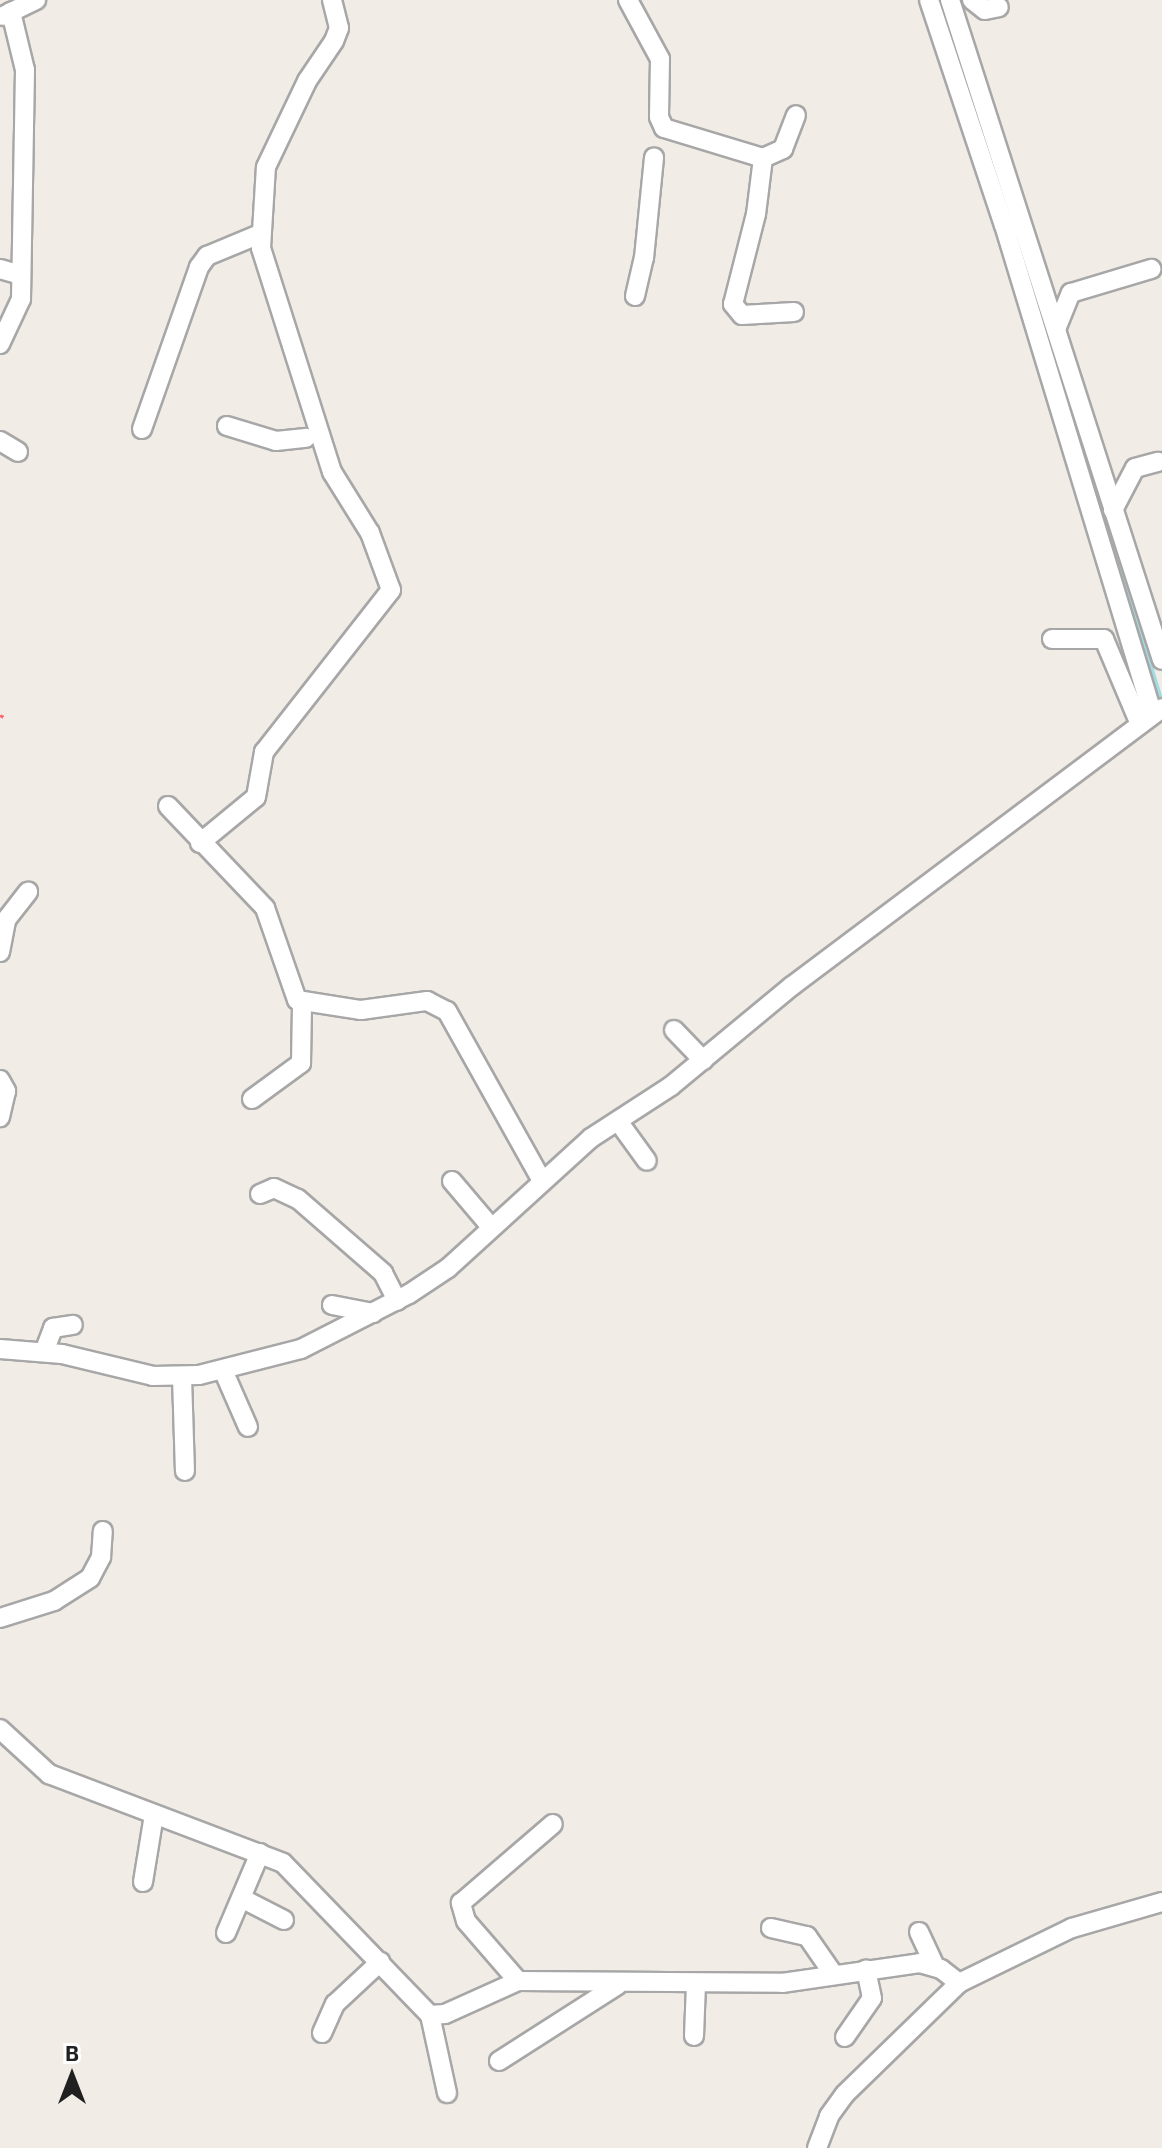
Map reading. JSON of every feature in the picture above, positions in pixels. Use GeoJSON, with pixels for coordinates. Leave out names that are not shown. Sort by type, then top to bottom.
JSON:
{"type":"FeatureCollection","features":[{"type":"Feature","properties":{"kind":"street"},"geometry":{"type":"LineString","coordinates":[[0,344],[16,317],[21,275],[25,70],[6,15],[36,0]]}},
{"type":"Feature","properties":{"kind":"street"},"geometry":{"type":"LineString","coordinates":[[200,843],[256,797],[264,752],[391,590],[370,533],[313,437],[260,234],[266,167],[339,28],[332,0]]}},
{"type":"Feature","properties":{"kind":"street"},"geometry":{"type":"LineString","coordinates":[[628,0],[660,59],[657,140],[644,258],[635,296]]}},
{"type":"Feature","properties":{"kind":"street"},"geometry":{"type":"LineString","coordinates":[[929,0],[1004,225],[1152,713]]}},
{"type":"Feature","properties":{"kind":"street"},"geometry":{"type":"LineString","coordinates":[[950,0],[1162,660]]}},
{"type":"Feature","properties":{"kind":"street"},"geometry":{"type":"LineString","coordinates":[[972,0],[985,10],[999,7]]}},
{"type":"Feature","properties":{"kind":"street"},"geometry":{"type":"LineString","coordinates":[[657,140],[763,158],[783,149],[796,115]]}},
{"type":"Feature","properties":{"kind":"street"},"geometry":{"type":"LineString","coordinates":[[763,158],[756,214],[733,304],[742,315],[794,312]]}},
{"type":"Feature","properties":{"kind":"street"},"geometry":{"type":"LineString","coordinates":[[142,429],[199,267],[207,256],[260,234]]}},
{"type":"Feature","properties":{"kind":"street"},"geometry":{"type":"LineString","coordinates":[[0,269],[21,275]]}},
{"type":"Feature","properties":{"kind":"street"},"geometry":{"type":"LineString","coordinates":[[1057,327],[1071,293],[1151,269]]}},
{"type":"Feature","properties":{"kind":"street"},"geometry":{"type":"LineString","coordinates":[[227,426],[263,439],[313,437]]}},
{"type":"Feature","properties":{"kind":"street"},"geometry":{"type":"LineString","coordinates":[[0,441],[18,452]]}},
{"type":"Feature","properties":{"kind":"street"},"geometry":{"type":"LineString","coordinates":[[1113,510],[1135,468],[1158,462]]}},
{"type":"Feature","properties":{"kind":"street"},"geometry":{"type":"LineString","coordinates":[[1052,639],[1104,639],[1152,713]]}},
{"type":"Feature","properties":{"kind":"street"},"geometry":{"type":"LineString","coordinates":[[0,1349],[44,1352],[153,1376],[182,1377],[223,1370],[301,1349],[397,1301],[448,1268],[541,1179],[703,1060],[1152,713]]}},
{"type":"Feature","properties":{"kind":"street"},"geometry":{"type":"LineString","coordinates":[[168,806],[265,908],[289,990],[302,1004],[361,1010],[427,1001],[438,1004],[455,1022],[541,1179]]}},
{"type":"Feature","properties":{"kind":"street"},"geometry":{"type":"LineString","coordinates":[[0,952],[6,920],[28,892]]}},
{"type":"Feature","properties":{"kind":"street"},"geometry":{"type":"LineString","coordinates":[[252,1099],[301,1063],[302,1004]]}},
{"type":"Feature","properties":{"kind":"street"},"geometry":{"type":"LineString","coordinates":[[674,1030],[703,1060]]}},
{"type":"Feature","properties":{"kind":"street"},"geometry":{"type":"LineString","coordinates":[[0,1080],[6,1091],[0,1117]]}},
{"type":"Feature","properties":{"kind":"street"},"geometry":{"type":"LineString","coordinates":[[618,1121],[647,1161]]}},
{"type":"Feature","properties":{"kind":"street"},"geometry":{"type":"LineString","coordinates":[[452,1181],[491,1227]]}},
{"type":"Feature","properties":{"kind":"street"},"geometry":{"type":"LineString","coordinates":[[260,1194],[274,1188],[298,1199],[383,1273],[397,1301]]}},
{"type":"Feature","properties":{"kind":"street"},"geometry":{"type":"LineString","coordinates":[[332,1305],[373,1313]]}},
{"type":"Feature","properties":{"kind":"street"},"geometry":{"type":"LineString","coordinates":[[44,1352],[53,1328],[73,1325]]}},
{"type":"Feature","properties":{"kind":"street"},"geometry":{"type":"LineString","coordinates":[[223,1370],[248,1427]]}},
{"type":"Feature","properties":{"kind":"street"},"geometry":{"type":"LineString","coordinates":[[182,1377],[185,1471]]}},
{"type":"Feature","properties":{"kind":"street"},"geometry":{"type":"LineString","coordinates":[[0,1618],[54,1601],[90,1578],[101,1557],[103,1531]]}},
{"type":"Feature","properties":{"kind":"street"},"geometry":{"type":"LineString","coordinates":[[3,1734],[49,1774],[260,1853],[293,1870],[430,2015],[447,2093]]}},
{"type":"Feature","properties":{"kind":"street"},"geometry":{"type":"LineString","coordinates":[[143,1882],[154,1815]]}},
{"type":"Feature","properties":{"kind":"street"},"geometry":{"type":"LineString","coordinates":[[518,1981],[466,1921],[461,1903],[553,1824]]}},
{"type":"Feature","properties":{"kind":"street"},"geometry":{"type":"LineString","coordinates":[[226,1933],[260,1853]]}},
{"type":"Feature","properties":{"kind":"street"},"geometry":{"type":"LineString","coordinates":[[243,1899],[284,1920]]}},
{"type":"Feature","properties":{"kind":"street"},"geometry":{"type":"LineString","coordinates":[[817,2148],[829,2116],[845,2094],[947,1974],[1072,1928],[1162,1902]]}},
{"type":"Feature","properties":{"kind":"street"},"geometry":{"type":"LineString","coordinates":[[771,1928],[807,1936],[834,1975]]}},
{"type":"Feature","properties":{"kind":"street"},"geometry":{"type":"LineString","coordinates":[[919,1932],[947,1974]]}},
{"type":"Feature","properties":{"kind":"street"},"geometry":{"type":"LineString","coordinates":[[322,2033],[335,2004],[380,1962]]}},
{"type":"Feature","properties":{"kind":"street"},"geometry":{"type":"LineString","coordinates":[[430,2015],[445,2014],[518,1981],[782,1983],[907,1963],[947,1974]]}},
{"type":"Feature","properties":{"kind":"street"},"geometry":{"type":"LineString","coordinates":[[845,2037],[872,1998],[866,1970]]}},
{"type":"Feature","properties":{"kind":"street"},"geometry":{"type":"LineString","coordinates":[[499,2061],[583,2002],[621,1983]]}},
{"type":"Feature","properties":{"kind":"street"},"geometry":{"type":"LineString","coordinates":[[694,2036],[696,1984]]}},
{"type":"Feature","properties":{"kind":"path"},"geometry":{"type":"LineString","coordinates":[[0,715],[6,718]]}},
{"type":"Feature","properties":{"kind":"waterway"},"geometry":{"type":"LineString","coordinates":[[940,0],[989,151]]}},
{"type":"Feature","properties":{"kind":"waterway"},"geometry":{"type":"LineString","coordinates":[[1023,256],[1162,704]]}}]}
